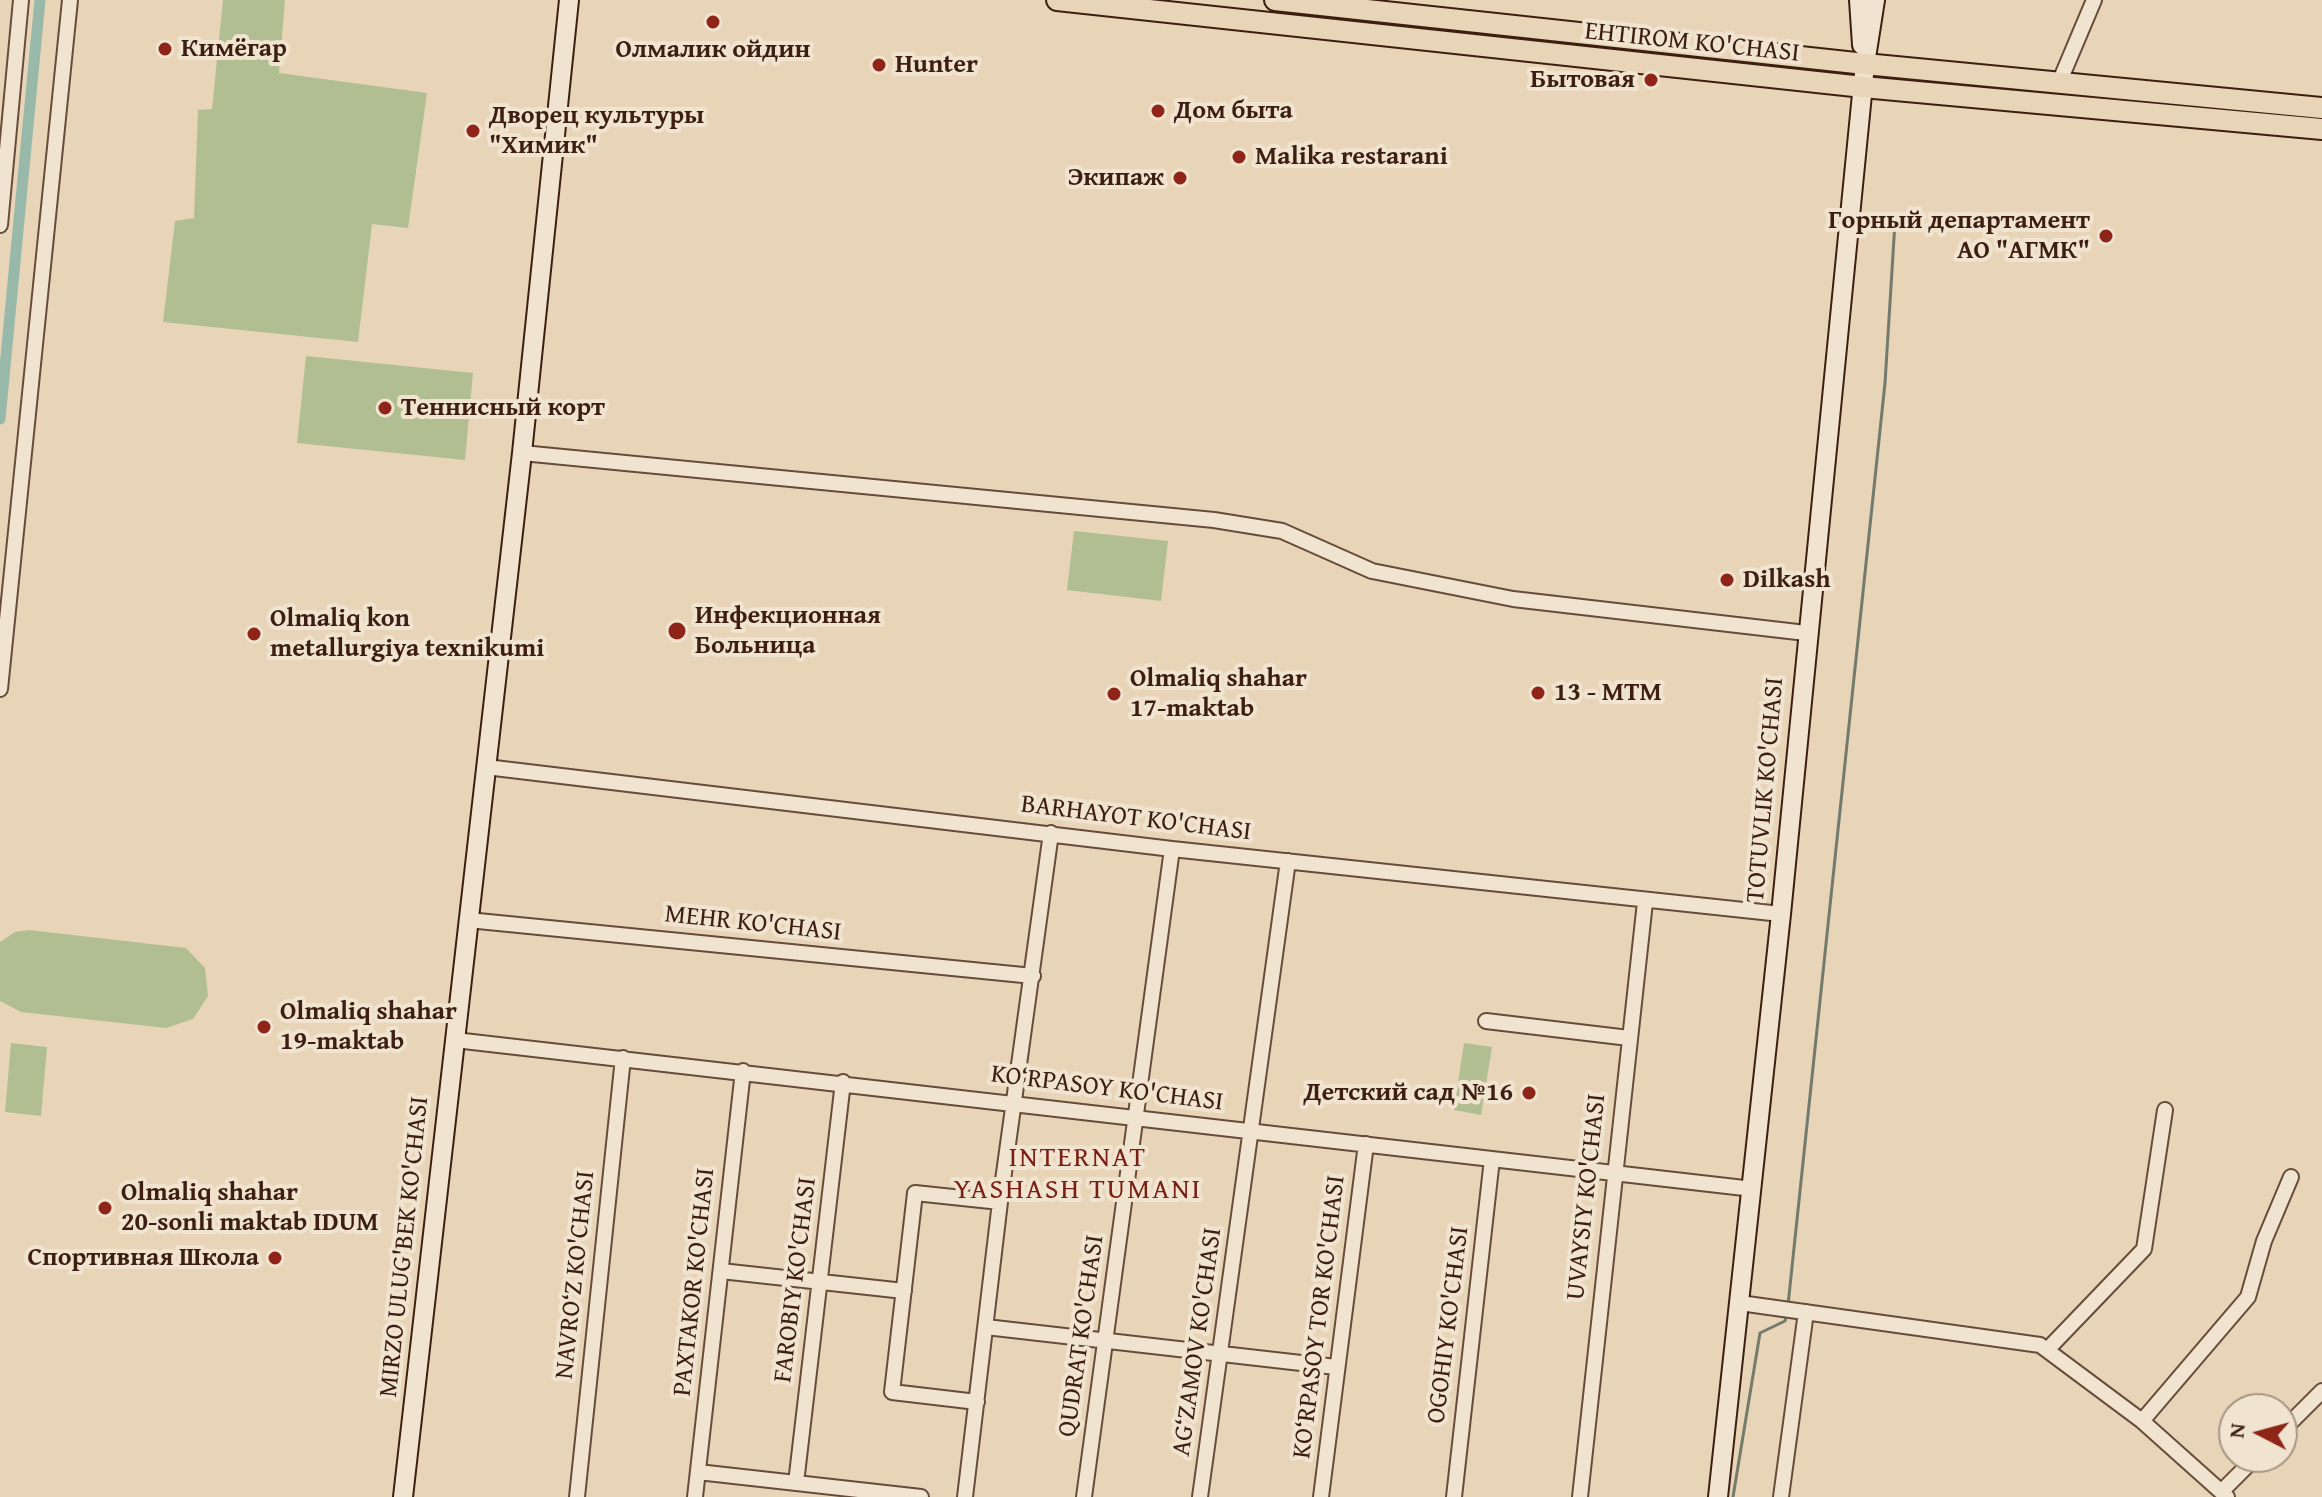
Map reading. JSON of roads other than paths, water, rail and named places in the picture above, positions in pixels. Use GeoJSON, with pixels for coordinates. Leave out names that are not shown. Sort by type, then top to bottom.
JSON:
{"type":"FeatureCollection","features":[{"type":"Feature","properties":{"kind":"main road","name":"MIRZO ULUG'BEK KO'CHASI"},"geometry":{"type":"LineString","coordinates":[[403,1497],[522,453],[569,0]]}},
{"type":"Feature","properties":{"kind":"main road","name":"EHTIROM KO'CHASI"},"geometry":{"type":"LineString","coordinates":[[1057,0],[1863,87],[2322,129]]}},
{"type":"Feature","properties":{"kind":"main road","name":"EHTIROM KO'CHASI"},"geometry":{"type":"LineString","coordinates":[[1275,0],[1865,64],[2322,108]]}},
{"type":"Feature","properties":{"kind":"main road"},"geometry":{"type":"LineString","coordinates":[[1859,0],[1865,64]]}},
{"type":"Feature","properties":{"kind":"main road"},"geometry":{"type":"LineString","coordinates":[[1865,64],[1875,0]]}},
{"type":"Feature","properties":{"kind":"main road","name":"TOTUVLIK KO'CHASI"},"geometry":{"type":"LineString","coordinates":[[1718,1497],[1753,1189],[1865,64]]}},
{"type":"Feature","properties":{"kind":"street"},"geometry":{"type":"LineString","coordinates":[[0,225],[21,0]]}},
{"type":"Feature","properties":{"kind":"street"},"geometry":{"type":"LineString","coordinates":[[0,689],[70,0]]}},
{"type":"Feature","properties":{"kind":"street"},"geometry":{"type":"LineString","coordinates":[[2059,83],[2094,0]]}},
{"type":"Feature","properties":{"kind":"street"},"geometry":{"type":"LineString","coordinates":[[522,453],[1214,520],[1282,531],[1372,571],[1513,599],[1806,633]]}},
{"type":"Feature","properties":{"kind":"street","name":"BARHAYOT KO'CHASI"},"geometry":{"type":"LineString","coordinates":[[486,767],[1172,849],[1645,902],[1781,914]]}},
{"type":"Feature","properties":{"kind":"street"},"geometry":{"type":"LineString","coordinates":[[965,1497],[1000,1202],[1051,833]]}},
{"type":"Feature","properties":{"kind":"street","name":"QUDRAT KO'CHASI"},"geometry":{"type":"LineString","coordinates":[[1084,1497],[1172,849]]}},
{"type":"Feature","properties":{"kind":"street","name":"AG‘ZAMOV KO'CHASI"},"geometry":{"type":"LineString","coordinates":[[1200,1497],[1288,861]]}},
{"type":"Feature","properties":{"kind":"street","name":"UVAYSIY KO'CHASI"},"geometry":{"type":"LineString","coordinates":[[1580,1497],[1613,1172],[1645,902]]}},
{"type":"Feature","properties":{"kind":"street","name":"MEHR KO'CHASI"},"geometry":{"type":"LineString","coordinates":[[468,920],[1033,976]]}},
{"type":"Feature","properties":{"kind":"street"},"geometry":{"type":"LineString","coordinates":[[1486,1021],[1629,1038]]}},
{"type":"Feature","properties":{"kind":"street","name":"KO‘RPASOY KO'CHASI"},"geometry":{"type":"LineString","coordinates":[[455,1040],[843,1082],[1753,1189]]}},
{"type":"Feature","properties":{"kind":"street","name":"NAVRO‘Z KO'CHASI"},"geometry":{"type":"LineString","coordinates":[[577,1497],[623,1058]]}},
{"type":"Feature","properties":{"kind":"street","name":"PAXTAKOR KO'CHASI"},"geometry":{"type":"LineString","coordinates":[[695,1497],[743,1071]]}},
{"type":"Feature","properties":{"kind":"street","name":"FAROBIY KO'CHASI"},"geometry":{"type":"LineString","coordinates":[[796,1483],[843,1082]]}},
{"type":"Feature","properties":{"kind":"street"},"geometry":{"type":"LineString","coordinates":[[2047,1350],[2144,1249],[2165,1110]]}},
{"type":"Feature","properties":{"kind":"street","name":"KO‘RPASOY TOR KO'CHASI"},"geometry":{"type":"LineString","coordinates":[[1321,1497],[1366,1144]]}},
{"type":"Feature","properties":{"kind":"street","name":"OGOHIY KO'CHASI"},"geometry":{"type":"LineString","coordinates":[[1454,1497],[1492,1159]]}},
{"type":"Feature","properties":{"kind":"street"},"geometry":{"type":"LineString","coordinates":[[2142,1421],[2248,1297],[2264,1241],[2291,1177]]}},
{"type":"Feature","properties":{"kind":"street"},"geometry":{"type":"LineString","coordinates":[[977,1402],[892,1392],[915,1193],[1000,1202]]}},
{"type":"Feature","properties":{"kind":"street"},"geometry":{"type":"LineString","coordinates":[[721,1271],[904,1291]]}},
{"type":"Feature","properties":{"kind":"street"},"geometry":{"type":"LineString","coordinates":[[1740,1303],[2040,1345],[2142,1421],[2224,1494],[2242,1473]]}},
{"type":"Feature","properties":{"kind":"street"},"geometry":{"type":"LineString","coordinates":[[1781,1497],[1802,1311]]}},
{"type":"Feature","properties":{"kind":"street"},"geometry":{"type":"LineString","coordinates":[[986,1327],[1336,1367]]}},
{"type":"Feature","properties":{"kind":"street"},"geometry":{"type":"LineString","coordinates":[[2298,1415],[2322,1391]]}},
{"type":"Feature","properties":{"kind":"street"},"geometry":{"type":"LineString","coordinates":[[698,1472],[796,1483],[826,1492],[921,1497]]}},
{"type":"Feature","properties":{"kind":"waterway"},"geometry":{"type":"LineString","coordinates":[[0,419],[40,0]]}},
{"type":"Feature","properties":{"kind":"waterway"},"geometry":{"type":"LineString","coordinates":[[1788,1305],[1885,383],[1895,222]]}},
{"type":"Feature","properties":{"kind":"waterway"},"geometry":{"type":"LineString","coordinates":[[1733,1497],[1760,1333],[1785,1321],[1787,1313]]}},
{"type":"Feature","properties":{"kind":"place","name":"Олмалик ойдин"},"geometry":{"type":"Point","coordinates":[713,22]}},
{"type":"Feature","properties":{"kind":"place","name":"Кимёгар"},"geometry":{"type":"Point","coordinates":[165,49]}},
{"type":"Feature","properties":{"kind":"place","name":"Hunter"},"geometry":{"type":"Point","coordinates":[879,65]}},
{"type":"Feature","properties":{"kind":"place","name":"Бытовая"},"geometry":{"type":"Point","coordinates":[1651,80]}},
{"type":"Feature","properties":{"kind":"place","name":"Дом быта"},"geometry":{"type":"Point","coordinates":[1158,111]}},
{"type":"Feature","properties":{"kind":"place","name":"Дворец культуры \"Химик\""},"geometry":{"type":"Point","coordinates":[473,131]}},
{"type":"Feature","properties":{"kind":"place","name":"Malika restarani"},"geometry":{"type":"Point","coordinates":[1239,157]}},
{"type":"Feature","properties":{"kind":"place","name":"Экипаж"},"geometry":{"type":"Point","coordinates":[1180,178]}},
{"type":"Feature","properties":{"kind":"place","name":"Горный департамент АО \"АГМК\""},"geometry":{"type":"Point","coordinates":[2106,236]}},
{"type":"Feature","properties":{"kind":"place","name":"Теннисный корт"},"geometry":{"type":"Point","coordinates":[385,408]}},
{"type":"Feature","properties":{"kind":"place","name":"Dilkash"},"geometry":{"type":"Point","coordinates":[1727,580]}},
{"type":"Feature","properties":{"kind":"place","name":"Инфекционная Больница"},"geometry":{"type":"Point","coordinates":[677,631]}},
{"type":"Feature","properties":{"kind":"place","name":"Olmaliq kon metallurgiya texnikumi"},"geometry":{"type":"Point","coordinates":[254,634]}},
{"type":"Feature","properties":{"kind":"place","name":"13 - MTM"},"geometry":{"type":"Point","coordinates":[1538,693]}},
{"type":"Feature","properties":{"kind":"place","name":"Olmaliq shahar 17-maktab"},"geometry":{"type":"Point","coordinates":[1114,694]}},
{"type":"Feature","properties":{"kind":"place","name":"Olmaliq shahar 19-maktab"},"geometry":{"type":"Point","coordinates":[264,1027]}},
{"type":"Feature","properties":{"kind":"place","name":"Детский сад №16"},"geometry":{"type":"Point","coordinates":[1529,1093]}},
{"type":"Feature","properties":{"kind":"place","name":"Olmaliq shahar 20-sonli maktab IDUM"},"geometry":{"type":"Point","coordinates":[105,1208]}},
{"type":"Feature","properties":{"kind":"place","name":"Спортивная Школа"},"geometry":{"type":"Point","coordinates":[275,1258]}},
{"type":"Feature","properties":{"kind":"district","name":"INTERNAT YASHASH TUMANI"},"geometry":{"type":"Point","coordinates":[1078,1175]}}]}
